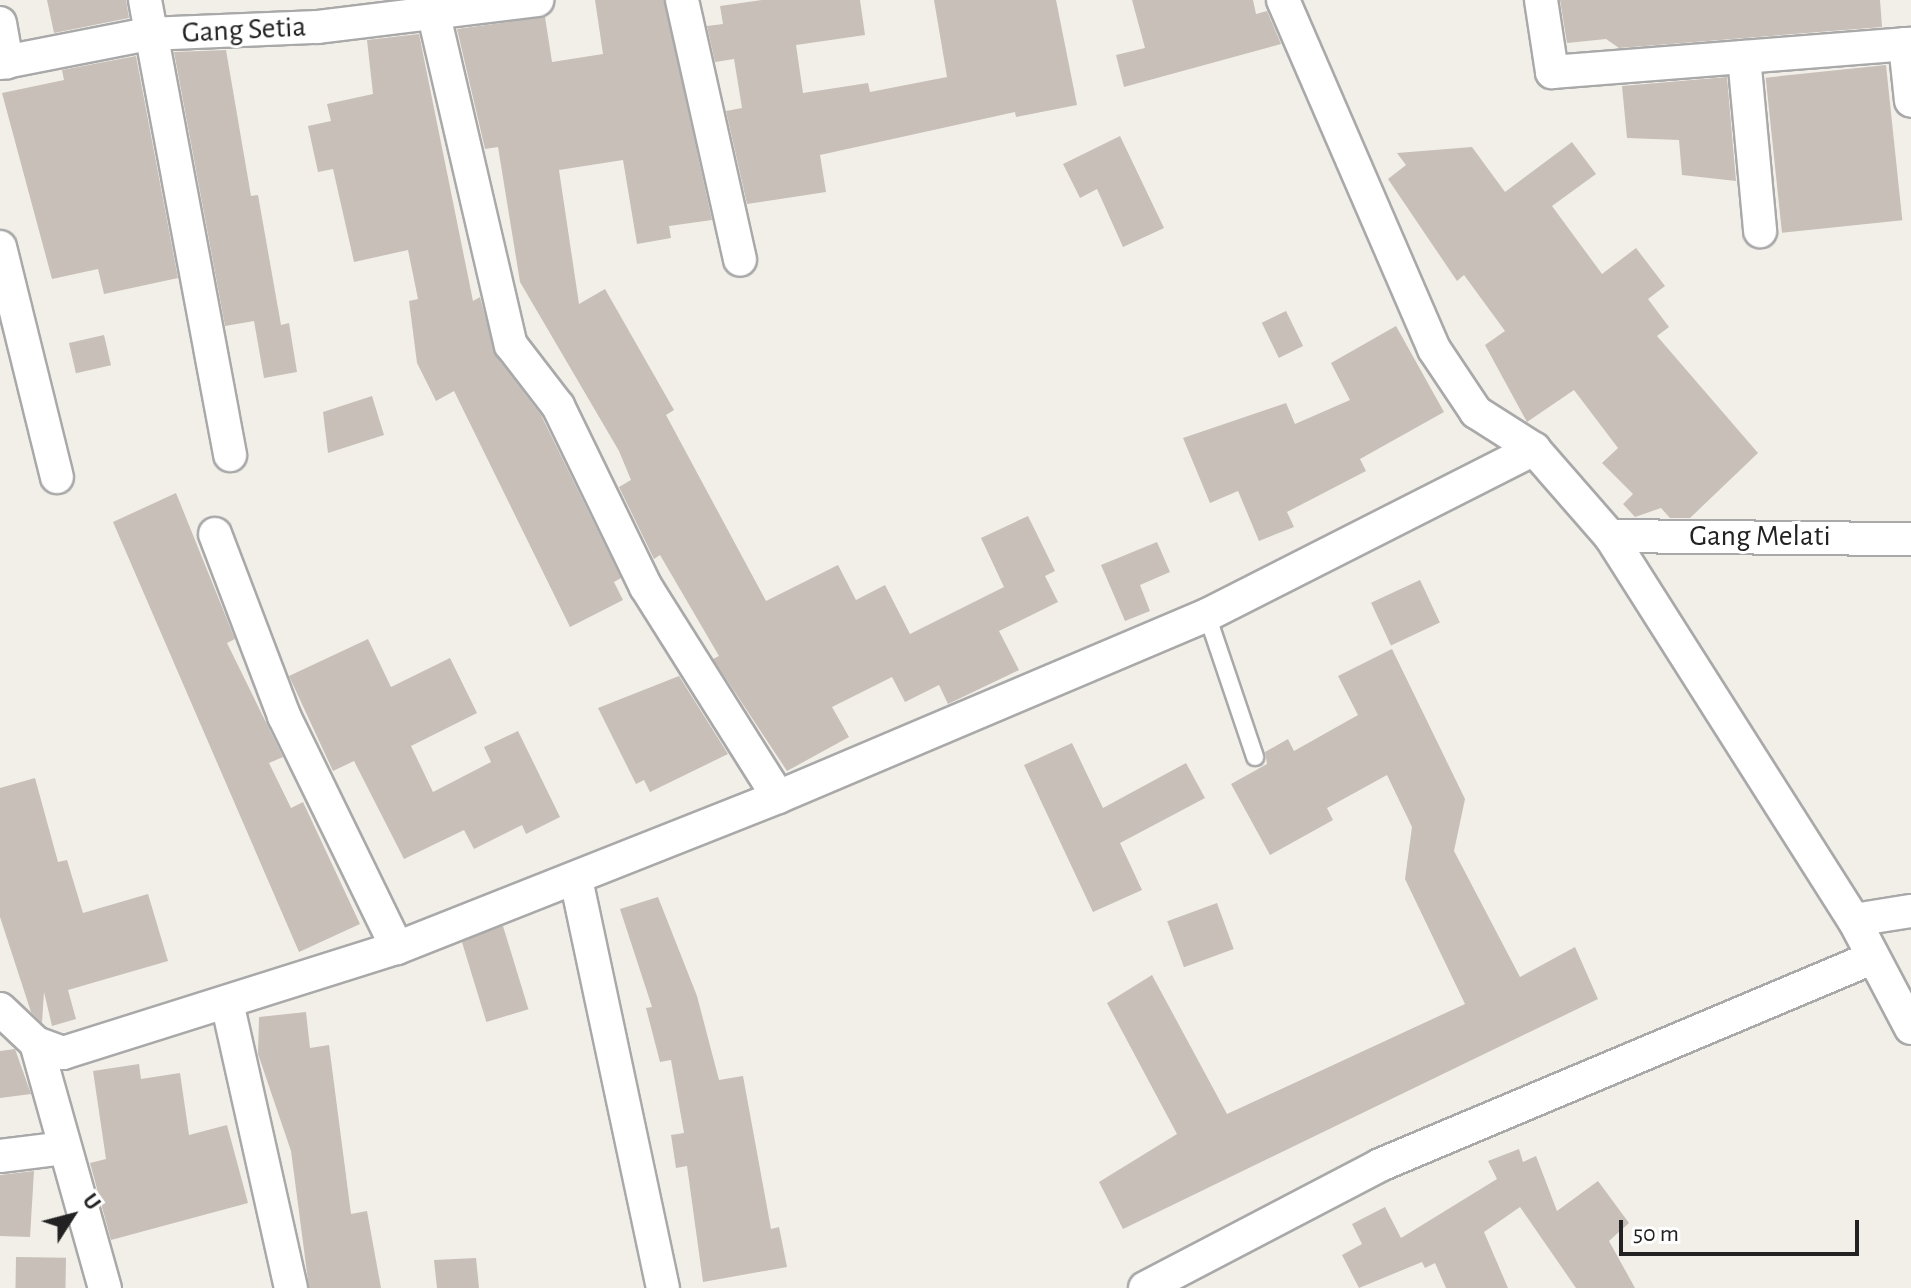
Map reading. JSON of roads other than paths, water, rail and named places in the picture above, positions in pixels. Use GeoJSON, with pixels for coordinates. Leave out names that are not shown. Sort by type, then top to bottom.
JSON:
{"type":"FeatureCollection","features":[{"type":"Feature","properties":{"kind":"street"},"geometry":{"type":"LineString","coordinates":[[145,0],[148,34],[230,455]]}},
{"type":"Feature","properties":{"kind":"street","name":"Gang Setia"},"geometry":{"type":"LineString","coordinates":[[3,62],[148,34],[316,13],[433,11],[475,4],[537,0]]}},
{"type":"Feature","properties":{"kind":"street"},"geometry":{"type":"LineString","coordinates":[[682,0],[740,260]]}},
{"type":"Feature","properties":{"kind":"street"},"geometry":{"type":"LineString","coordinates":[[1283,0],[1434,349],[1476,412],[1534,449],[1610,536],[1854,920],[1911,1028]]}},
{"type":"Feature","properties":{"kind":"street"},"geometry":{"type":"LineString","coordinates":[[1541,0],[1552,72],[1908,44],[1911,101]]}},
{"type":"Feature","properties":{"kind":"street"},"geometry":{"type":"LineString","coordinates":[[433,11],[511,345],[558,406],[646,587],[778,797]]}},
{"type":"Feature","properties":{"kind":"street"},"geometry":{"type":"LineString","coordinates":[[0,23],[3,62]]}},
{"type":"Feature","properties":{"kind":"street"},"geometry":{"type":"LineString","coordinates":[[1744,57],[1760,231]]}},
{"type":"Feature","properties":{"kind":"street"},"geometry":{"type":"LineString","coordinates":[[0,247],[57,477]]}},
{"type":"Feature","properties":{"kind":"street"},"geometry":{"type":"LineString","coordinates":[[0,1009],[36,1043],[63,1053],[397,948],[778,797],[1207,615],[1534,449]]}},
{"type":"Feature","properties":{"kind":"street"},"geometry":{"type":"LineString","coordinates":[[215,534],[284,716],[397,948]]}},
{"type":"Feature","properties":{"kind":"street","name":"Gang Melati"},"geometry":{"type":"LineString","coordinates":[[1610,536],[1911,539]]}},
{"type":"Feature","properties":{"kind":"street"},"geometry":{"type":"LineString","coordinates":[[576,879],[663,1288]]}},
{"type":"Feature","properties":{"kind":"street"},"geometry":{"type":"LineString","coordinates":[[1854,920],[1911,911]]}},
{"type":"Feature","properties":{"kind":"street"},"geometry":{"type":"LineString","coordinates":[[1145,1288],[1380,1165],[1872,958]]}},
{"type":"Feature","properties":{"kind":"street"},"geometry":{"type":"LineString","coordinates":[[227,1002],[291,1288]]}},
{"type":"Feature","properties":{"kind":"street"},"geometry":{"type":"LineString","coordinates":[[36,1043],[105,1288]]}},
{"type":"Feature","properties":{"kind":"street"},"geometry":{"type":"LineString","coordinates":[[0,1156],[64,1148]]}},
{"type":"Feature","properties":{"kind":"lane"},"geometry":{"type":"LineString","coordinates":[[1207,615],[1255,757]]}}]}
